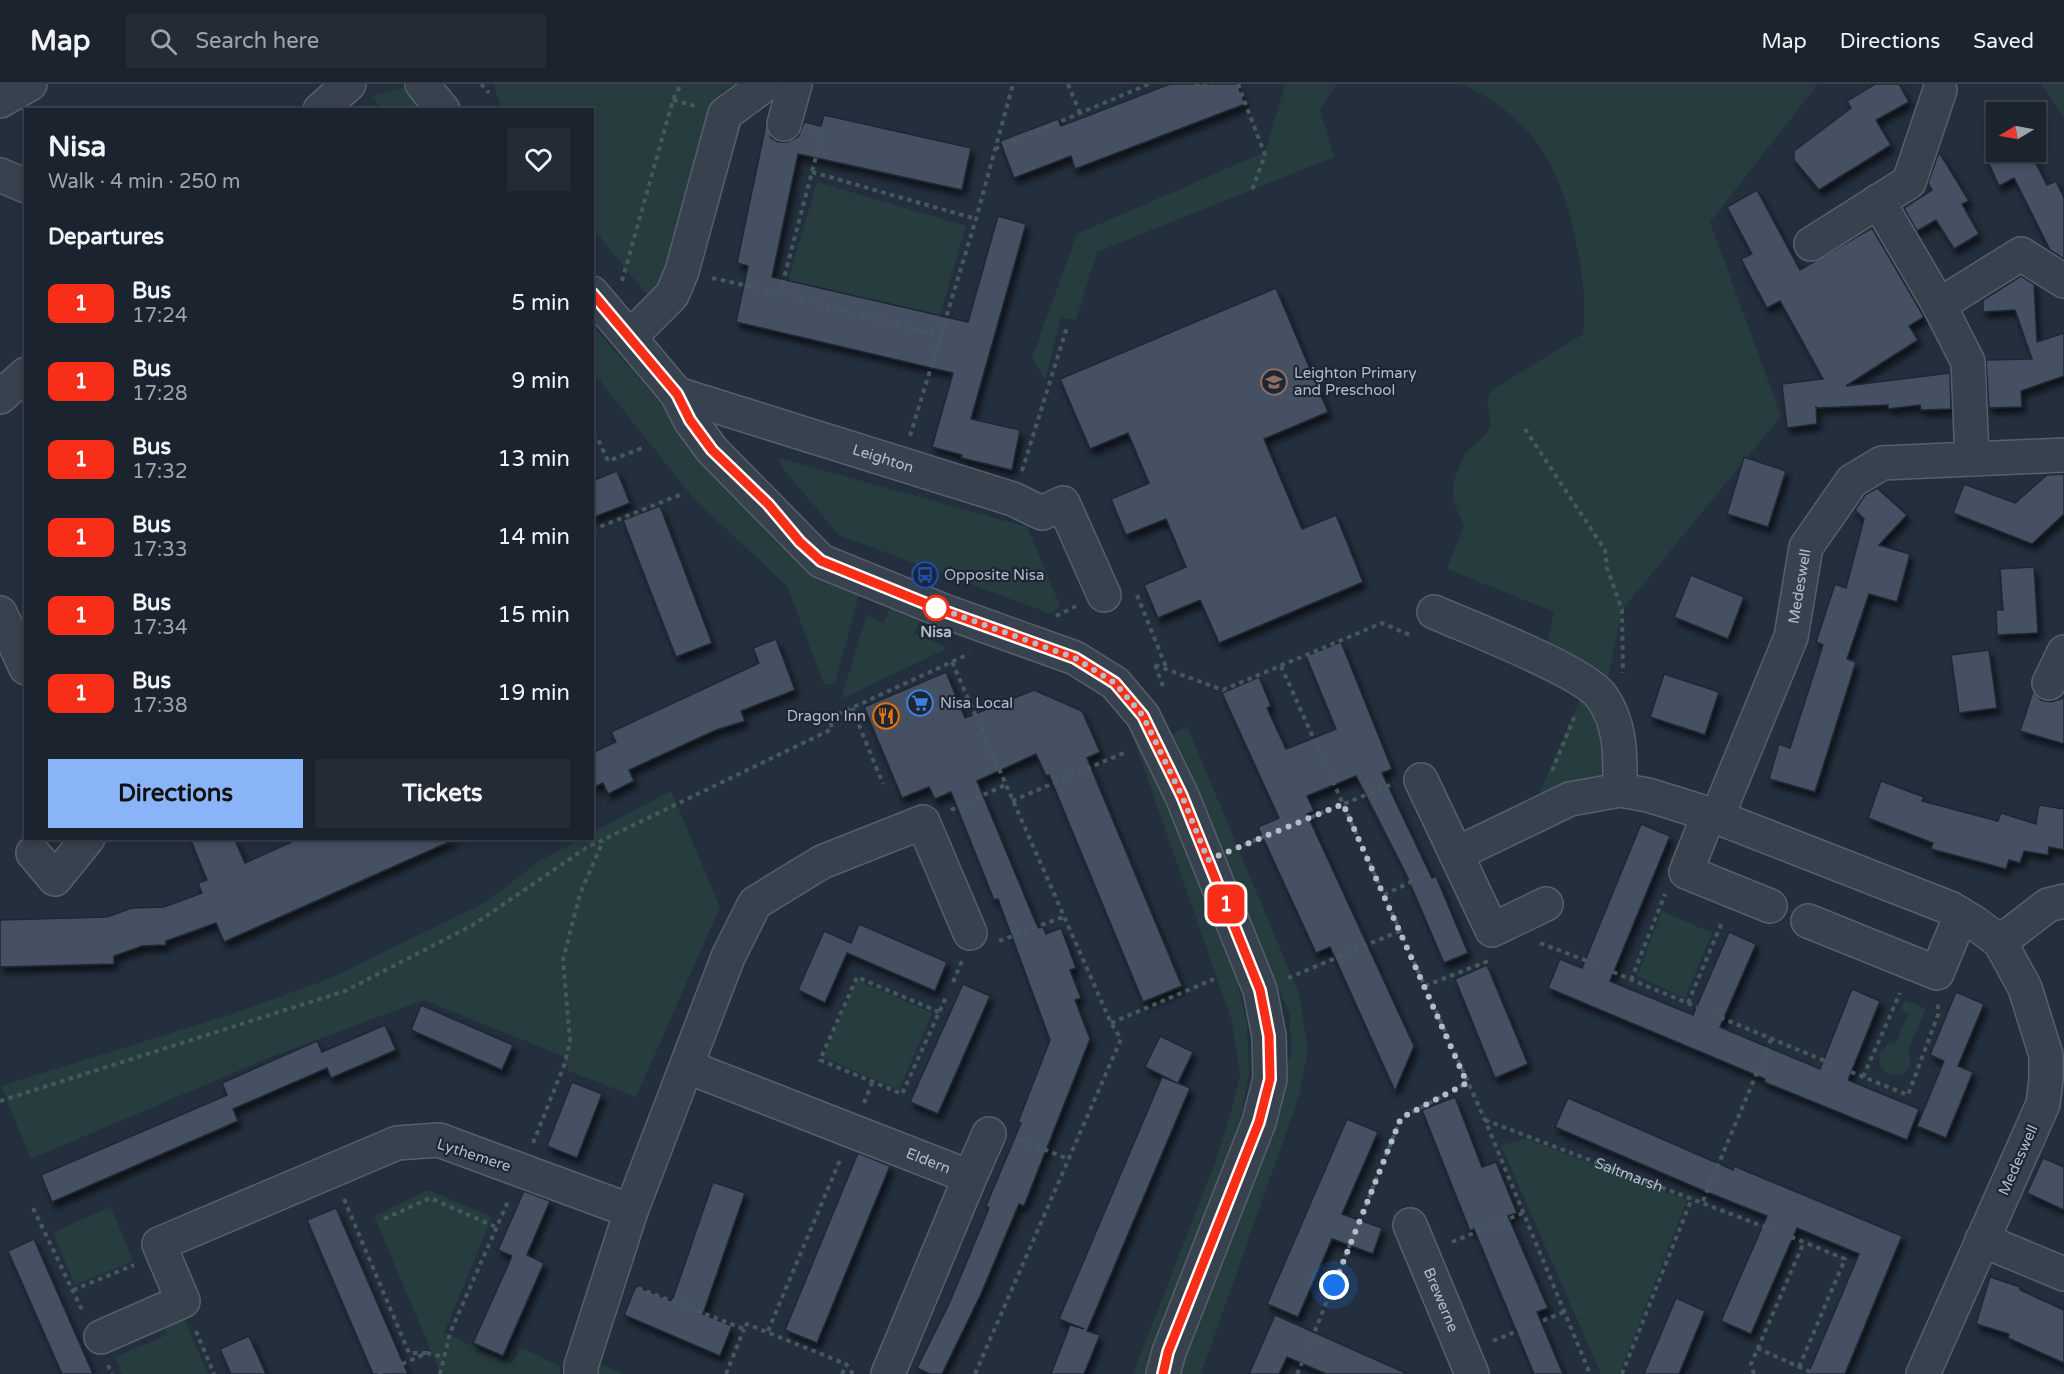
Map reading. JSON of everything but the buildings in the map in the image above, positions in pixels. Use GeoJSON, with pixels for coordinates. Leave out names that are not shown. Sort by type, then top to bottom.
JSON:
{"type":"FeatureCollection","features":[{"type":"Feature","properties":{"kind":"street"},"geometry":{"type":"LineString","coordinates":[[0,101],[30,84]]}},
{"type":"Feature","properties":{"kind":"street"},"geometry":{"type":"LineString","coordinates":[[322,108],[349,84]]}},
{"type":"Feature","properties":{"kind":"street"},"geometry":{"type":"LineString","coordinates":[[422,84],[441,108]]}},
{"type":"Feature","properties":{"kind":"street"},"geometry":{"type":"LineString","coordinates":[[630,337],[672,295],[682,271],[726,114],[766,84]]}},
{"type":"Feature","properties":{"kind":"street"},"geometry":{"type":"LineString","coordinates":[[784,124],[795,84]]}},
{"type":"Feature","properties":{"kind":"street"},"geometry":{"type":"LineString","coordinates":[[1811,244],[1909,182],[1940,90]]}},
{"type":"Feature","properties":{"kind":"street"},"geometry":{"type":"LineString","coordinates":[[0,175],[24,185]]}},
{"type":"Feature","properties":{"kind":"street"},"geometry":{"type":"LineString","coordinates":[[1878,201],[1939,305],[1968,362],[1972,459]]}},
{"type":"Feature","properties":{"kind":"street"},"geometry":{"type":"LineString","coordinates":[[1939,305],[2021,254],[2064,281]]}},
{"type":"Feature","properties":{"kind":"street"},"geometry":{"type":"LineString","coordinates":[[606,290],[630,337],[677,394],[690,420],[712,450],[768,504],[800,542],[821,561],[944,611],[1075,658],[1115,683],[1143,716],[1182,796],[1260,990],[1269,1036],[1270,1079],[1259,1122],[1168,1352],[1162,1374]]}},
{"type":"Feature","properties":{"kind":"street"},"geometry":{"type":"LineString","coordinates":[[0,397],[24,376]]}},
{"type":"Feature","properties":{"kind":"street","name":"Leighton"},"geometry":{"type":"LineString","coordinates":[[677,394],[1012,499],[1042,513],[1063,503],[1104,595]]}},
{"type":"Feature","properties":{"kind":"street","name":"Medeswell"},"geometry":{"type":"LineString","coordinates":[[1713,816],[1791,637],[1806,547],[1852,481],[1882,463],[2064,454]]}},
{"type":"Feature","properties":{"kind":"street"},"geometry":{"type":"LineString","coordinates":[[0,613],[23,655]]}},
{"type":"Feature","properties":{"kind":"street"},"geometry":{"type":"LineString","coordinates":[[1424,624],[1558,667],[1601,695],[1620,740],[1623,790],[1570,799],[1457,856]]}},
{"type":"Feature","properties":{"kind":"street"},"geometry":{"type":"LineString","coordinates":[[2049,683],[2064,652]]}},
{"type":"Feature","properties":{"kind":"street"},"geometry":{"type":"LineString","coordinates":[[1421,780],[1491,930],[1546,904]]}},
{"type":"Feature","properties":{"kind":"street","name":"Medeswell"},"geometry":{"type":"LineString","coordinates":[[1623,790],[1713,816],[1961,915],[2000,942],[2025,988],[2046,1055],[2043,1104],[1923,1374]]}},
{"type":"Feature","properties":{"kind":"street"},"geometry":{"type":"LineString","coordinates":[[1713,816],[1686,872],[1770,906]]}},
{"type":"Feature","properties":{"kind":"street"},"geometry":{"type":"LineString","coordinates":[[581,1374],[631,1211],[728,957],[755,903],[822,862],[923,822],[970,933]]}},
{"type":"Feature","properties":{"kind":"street"},"geometry":{"type":"LineString","coordinates":[[33,854],[55,879],[86,840]]}},
{"type":"Feature","properties":{"kind":"street"},"geometry":{"type":"LineString","coordinates":[[2000,942],[2048,904],[2064,901]]}},
{"type":"Feature","properties":{"kind":"street"},"geometry":{"type":"LineString","coordinates":[[1808,921],[1925,968],[1961,915]]}},
{"type":"Feature","properties":{"kind":"street","name":"Eldern"},"geometry":{"type":"LineString","coordinates":[[688,1066],[970,1177],[888,1374]]}},
{"type":"Feature","properties":{"kind":"street"},"geometry":{"type":"LineString","coordinates":[[970,1177],[989,1134]]}},
{"type":"Feature","properties":{"kind":"street","name":"Lythemere"},"geometry":{"type":"LineString","coordinates":[[159,1244],[397,1143],[439,1140],[631,1211]]}},
{"type":"Feature","properties":{"kind":"street","name":"Brewerne"},"geometry":{"type":"LineString","coordinates":[[1416,1240],[1468,1364]]}},
{"type":"Feature","properties":{"kind":"street"},"geometry":{"type":"LineString","coordinates":[[1982,1240],[2064,1274]]}},
{"type":"Feature","properties":{"kind":"street"},"geometry":{"type":"LineString","coordinates":[[98,1341],[183,1301],[159,1244]]}},
{"type":"Feature","properties":{"kind":"path"},"geometry":{"type":"LineString","coordinates":[[481,84],[489,93]]}},
{"type":"Feature","properties":{"kind":"path"},"geometry":{"type":"LineString","coordinates":[[606,290],[673,100],[681,84]]}},
{"type":"Feature","properties":{"kind":"path"},"geometry":{"type":"LineString","coordinates":[[901,465],[976,219],[1013,84]]}},
{"type":"Feature","properties":{"kind":"path"},"geometry":{"type":"LineString","coordinates":[[1068,84],[1080,113]]}},
{"type":"Feature","properties":{"kind":"path"},"geometry":{"type":"LineString","coordinates":[[995,149],[1149,84]]}},
{"type":"Feature","properties":{"kind":"path"},"geometry":{"type":"LineString","coordinates":[[1195,84],[1200,87],[1214,84]]}},
{"type":"Feature","properties":{"kind":"path"},"geometry":{"type":"LineString","coordinates":[[1238,84],[1264,156],[1252,190]]}},
{"type":"Feature","properties":{"kind":"path"},"geometry":{"type":"LineString","coordinates":[[780,293],[822,134],[784,124]]}},
{"type":"Feature","properties":{"kind":"path"},"geometry":{"type":"LineString","coordinates":[[812,172],[976,219]]}},
{"type":"Feature","properties":{"kind":"path"},"geometry":{"type":"LineString","coordinates":[[682,271],[780,293],[940,337]]}},
{"type":"Feature","properties":{"kind":"path"},"geometry":{"type":"LineString","coordinates":[[1525,429],[1605,549],[1606,568],[1622,610],[1624,678]]}},
{"type":"Feature","properties":{"kind":"path"},"geometry":{"type":"LineString","coordinates":[[594,438],[597,437],[608,461],[645,447]]}},
{"type":"Feature","properties":{"kind":"path"},"geometry":{"type":"LineString","coordinates":[[594,529],[682,494]]}},
{"type":"Feature","properties":{"kind":"path"},"geometry":{"type":"LineString","coordinates":[[1155,665],[1223,690],[1382,623],[1424,624]]}},
{"type":"Feature","properties":{"kind":"path"},"geometry":{"type":"LineString","coordinates":[[0,1101],[345,991],[473,925],[586,848],[832,729],[830,717],[979,650]]}},
{"type":"Feature","properties":{"kind":"path"},"geometry":{"type":"LineString","coordinates":[[952,662],[1111,1023],[1121,1039],[975,1374]]}},
{"type":"Feature","properties":{"kind":"path"},"geometry":{"type":"LineString","coordinates":[[1281,666],[1485,1120],[1590,1374]]}},
{"type":"Feature","properties":{"kind":"path"},"geometry":{"type":"LineString","coordinates":[[852,708],[883,783]]}},
{"type":"Feature","properties":{"kind":"path"},"geometry":{"type":"LineString","coordinates":[[1533,816],[1577,710],[1592,717],[1614,722]]}},
{"type":"Feature","properties":{"kind":"path"},"geometry":{"type":"LineString","coordinates":[[1012,801],[1132,749]]}},
{"type":"Feature","properties":{"kind":"path"},"geometry":{"type":"LineString","coordinates":[[1208,860],[1418,773],[1421,780]]}},
{"type":"Feature","properties":{"kind":"path"},"geometry":{"type":"LineString","coordinates":[[923,822],[1005,785]]}},
{"type":"Feature","properties":{"kind":"path"},"geometry":{"type":"LineString","coordinates":[[440,1374],[450,1333],[521,1171],[565,1063],[570,1041],[562,960],[580,894],[604,840]]}},
{"type":"Feature","properties":{"kind":"path"},"geometry":{"type":"LineString","coordinates":[[1630,980],[1682,850],[1693,854]]}},
{"type":"Feature","properties":{"kind":"path"},"geometry":{"type":"LineString","coordinates":[[1384,895],[1457,856]]}},
{"type":"Feature","properties":{"kind":"path"},"geometry":{"type":"LineString","coordinates":[[1688,1003],[1735,892]]}},
{"type":"Feature","properties":{"kind":"path"},"geometry":{"type":"LineString","coordinates":[[1260,990],[1400,931]]}},
{"type":"Feature","properties":{"kind":"path"},"geometry":{"type":"LineString","coordinates":[[1531,946],[1541,943],[1598,966]]}},
{"type":"Feature","properties":{"kind":"path"},"geometry":{"type":"LineString","coordinates":[[1425,986],[1491,960]]}},
{"type":"Feature","properties":{"kind":"path"},"geometry":{"type":"LineString","coordinates":[[1851,1072],[1908,1095],[1938,1015],[1925,968]]}},
{"type":"Feature","properties":{"kind":"path"},"geometry":{"type":"LineString","coordinates":[[1863,1077],[1925,968]]}},
{"type":"Feature","properties":{"kind":"path"},"geometry":{"type":"LineString","coordinates":[[1613,972],[1697,1007]]}},
{"type":"Feature","properties":{"kind":"path"},"geometry":{"type":"LineString","coordinates":[[939,1012],[857,977],[820,1060],[902,1094],[947,995]]}},
{"type":"Feature","properties":{"kind":"path"},"geometry":{"type":"LineString","coordinates":[[1111,1023],[1214,979]]}},
{"type":"Feature","properties":{"kind":"path"},"geometry":{"type":"LineString","coordinates":[[1712,1014],[1837,1066]]}},
{"type":"Feature","properties":{"kind":"path"},"geometry":{"type":"LineString","coordinates":[[1703,1201],[1771,1039]]}},
{"type":"Feature","properties":{"kind":"path"},"geometry":{"type":"LineString","coordinates":[[768,1331],[872,1083]]}},
{"type":"Feature","properties":{"kind":"path"},"geometry":{"type":"LineString","coordinates":[[1308,1348],[1401,1118],[1467,1083]]}},
{"type":"Feature","properties":{"kind":"path","name":"Saltmarsh"},"geometry":{"type":"LineString","coordinates":[[1485,1120],[1703,1201],[1773,1230]]}},
{"type":"Feature","properties":{"kind":"path"},"geometry":{"type":"LineString","coordinates":[[989,1134],[999,1130],[1068,1160]]}},
{"type":"Feature","properties":{"kind":"path"},"geometry":{"type":"LineString","coordinates":[[332,1171],[409,1353],[427,1353],[444,1357]]}},
{"type":"Feature","properties":{"kind":"path"},"geometry":{"type":"LineString","coordinates":[[384,1219],[430,1198],[496,1228]]}},
{"type":"Feature","properties":{"kind":"path"},"geometry":{"type":"LineString","coordinates":[[1622,1374],[1692,1198]]}},
{"type":"Feature","properties":{"kind":"path"},"geometry":{"type":"LineString","coordinates":[[33,1208],[112,1374]]}},
{"type":"Feature","properties":{"kind":"path"},"geometry":{"type":"LineString","coordinates":[[1416,1240],[1523,1213]]}},
{"type":"Feature","properties":{"kind":"path"},"geometry":{"type":"LineString","coordinates":[[1789,1236],[1845,1260],[1799,1367]]}},
{"type":"Feature","properties":{"kind":"path"},"geometry":{"type":"LineString","coordinates":[[1754,1374],[1751,1364],[1757,1348],[1804,1242]]}},
{"type":"Feature","properties":{"kind":"path"},"geometry":{"type":"LineString","coordinates":[[73,1290],[143,1262],[159,1244]]}},
{"type":"Feature","properties":{"kind":"path"},"geometry":{"type":"LineString","coordinates":[[610,1277],[744,1329]]}},
{"type":"Feature","properties":{"kind":"path"},"geometry":{"type":"LineString","coordinates":[[183,1301],[214,1374]]}},
{"type":"Feature","properties":{"kind":"path"},"geometry":{"type":"LineString","coordinates":[[1468,1364],[1564,1311]]}},
{"type":"Feature","properties":{"kind":"path"},"geometry":{"type":"LineString","coordinates":[[726,1374],[747,1324],[846,1364],[853,1374]]}},
{"type":"Feature","properties":{"kind":"path"},"geometry":{"type":"LineString","coordinates":[[1757,1348],[1815,1374]]}},
{"type":"Feature","properties":{"kind":"path"},"geometry":{"type":"LineString","coordinates":[[402,1364],[427,1353]]}},
{"type":"Feature","properties":{"kind":"path"},"geometry":{"type":"LineString","coordinates":[[1298,1374],[1302,1363]]}},
{"type":"Feature","properties":{"kind":"path"},"geometry":{"type":"LineString","coordinates":[[842,1374],[846,1364]]}},
{"type":"Feature","properties":{"kind":"path"},"geometry":{"type":"LineString","coordinates":[[378,1374],[388,1370]]}},
{"type":"Feature","properties":{"kind":"green space"},"geometry":{"type":"Polygon","coordinates":[[[494,84],[735,84],[722,92],[711,117],[661,294],[651,300],[594,229],[594,108],[501,108],[494,84]]]}},
{"type":"Feature","properties":{"kind":"green space"},"geometry":{"type":"Polygon","coordinates":[[[1285,84],[1337,84],[1320,109],[1334,157],[1097,252],[1076,320],[1061,318],[1045,380],[1032,358],[1077,234],[1265,152],[1285,84]]]}},
{"type":"Feature","properties":{"kind":"green space"},"geometry":{"type":"Polygon","coordinates":[[[1461,84],[1818,84],[1710,222],[1781,416],[1622,610],[1608,679],[1545,653],[1554,612],[1447,569],[1464,526],[1453,501],[1454,480],[1465,453],[1486,434],[1491,424],[1487,403],[1491,391],[1583,334],[1584,321],[1583,284],[1577,247],[1567,208],[1550,163],[1538,144],[1506,111],[1461,84]]]}},
{"type":"Feature","properties":{"kind":"green space"},"geometry":{"type":"Polygon","coordinates":[[[2041,84],[2064,84],[2064,118],[2041,84]]]}},
{"type":"Feature","properties":{"kind":"green space"},"geometry":{"type":"Polygon","coordinates":[[[411,85],[427,108],[381,108],[371,96],[411,85]]]}},
{"type":"Feature","properties":{"kind":"green space"},"geometry":{"type":"Polygon","coordinates":[[[817,182],[966,226],[936,329],[787,285],[817,182]]]}},
{"type":"Feature","properties":{"kind":"green space"},"geometry":{"type":"Polygon","coordinates":[[[594,327],[798,558],[860,591],[835,683],[824,684],[787,586],[693,498],[594,373],[594,327]]]}},
{"type":"Feature","properties":{"kind":"green space"},"geometry":{"type":"Polygon","coordinates":[[[779,458],[1027,527],[1060,606],[1051,614],[839,535],[781,466],[779,458]]]}},
{"type":"Feature","properties":{"kind":"green space"},"geometry":{"type":"Polygon","coordinates":[[[892,604],[922,617],[914,633],[948,648],[841,699],[867,614],[883,623],[892,604]]]}},
{"type":"Feature","properties":{"kind":"green space"},"geometry":{"type":"Polygon","coordinates":[[[1581,697],[1610,725],[1612,783],[1535,804],[1581,697]]]}},
{"type":"Feature","properties":{"kind":"green space"},"geometry":{"type":"Polygon","coordinates":[[[1187,726],[1299,994],[1308,1050],[1299,1096],[1201,1374],[1180,1374],[1187,1347],[1291,1055],[1290,1015],[1170,736],[1187,726]]]}},
{"type":"Feature","properties":{"kind":"green space"},"geometry":{"type":"Polygon","coordinates":[[[1139,735],[1234,968],[1247,1023],[1249,1072],[1238,1136],[1144,1374],[1133,1374],[1215,1163],[1240,1075],[1232,1021],[1133,737],[1139,735]]]}},
{"type":"Feature","properties":{"kind":"green space"},"geometry":{"type":"Polygon","coordinates":[[[671,791],[720,907],[636,1097],[569,1071],[563,1056],[424,1000],[273,1056],[31,1159],[1,1086],[229,1015],[331,978],[486,902],[539,861],[579,840],[594,840],[594,831],[671,791]]]}},
{"type":"Feature","properties":{"kind":"green space"},"geometry":{"type":"Polygon","coordinates":[[[1662,911],[1712,933],[1685,998],[1637,976],[1662,911]]]}},
{"type":"Feature","properties":{"kind":"green space"},"geometry":{"type":"Polygon","coordinates":[[[857,980],[932,1013],[899,1090],[823,1057],[857,980]]]}},
{"type":"Feature","properties":{"kind":"green space"},"geometry":{"type":"Polygon","coordinates":[[[1905,1000],[1926,1009],[1908,1050],[1911,1064],[1903,1074],[1891,1076],[1881,1068],[1879,1055],[1887,1045],[1895,1044],[1909,1014],[1901,1009],[1905,1000]]]}},
{"type":"Feature","properties":{"kind":"green space"},"geometry":{"type":"Polygon","coordinates":[[[1526,1139],[1687,1200],[1619,1374],[1601,1374],[1501,1145],[1526,1139]]]}},
{"type":"Feature","properties":{"kind":"green space"},"geometry":{"type":"Polygon","coordinates":[[[428,1190],[492,1217],[444,1333],[511,1364],[522,1348],[560,1367],[560,1374],[441,1374],[374,1216],[428,1190]]]}},
{"type":"Feature","properties":{"kind":"green space"},"geometry":{"type":"Polygon","coordinates":[[[111,1207],[133,1261],[75,1285],[53,1232],[111,1207]]]}},
{"type":"Feature","properties":{"kind":"green space"},"geometry":{"type":"Polygon","coordinates":[[[182,1314],[208,1374],[122,1374],[115,1357],[167,1335],[162,1323],[182,1314]]]}},
{"type":"Feature","properties":{"kind":"green space"},"geometry":{"type":"Polygon","coordinates":[[[595,1362],[623,1374],[594,1374],[595,1362]]]}},
{"type":"Feature","properties":{"kind":"bus line","name":"1"},"geometry":{"type":"LineString","coordinates":[[594,295],[677,394],[690,420],[712,450],[768,504],[800,542],[821,561],[944,611],[1075,658],[1115,683],[1143,716],[1182,796],[1260,990],[1269,1036],[1270,1079],[1259,1122],[1240,1175],[1168,1352],[1163,1374]]}},
{"type":"Feature","properties":{"kind":"place","name":"Leighton Primary and Preschool"},"geometry":{"type":"Point","coordinates":[1274,382]}},
{"type":"Feature","properties":{"kind":"place","name":"Opposite Nisa"},"geometry":{"type":"Point","coordinates":[925,575]}},
{"type":"Feature","properties":{"kind":"place","name":"Nisa"},"geometry":{"type":"Point","coordinates":[936,608]}},
{"type":"Feature","properties":{"kind":"place","name":"Nisa Local"},"geometry":{"type":"Point","coordinates":[920,703]}},
{"type":"Feature","properties":{"kind":"place","name":"Dragon Inn"},"geometry":{"type":"Point","coordinates":[886,716]}},
{"type":"Feature","properties":{"kind":"route"},"geometry":{"type":"LineString","coordinates":[[936,608],[930,605],[1075,658],[1115,683],[1143,716],[1182,796],[1208,860],[1343,804],[1467,1083],[1401,1118],[1334,1285]]}}]}
